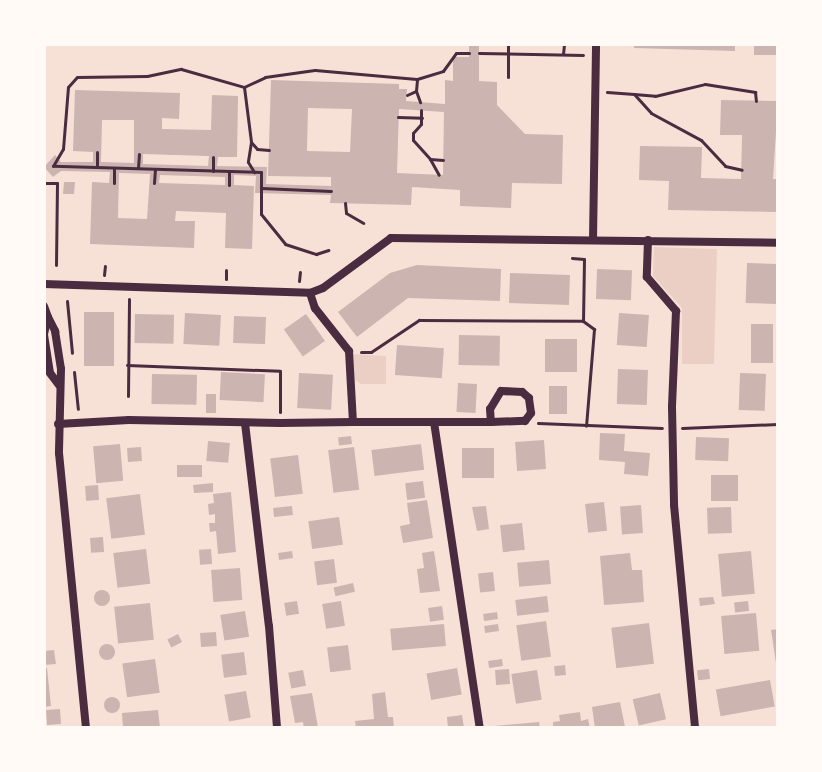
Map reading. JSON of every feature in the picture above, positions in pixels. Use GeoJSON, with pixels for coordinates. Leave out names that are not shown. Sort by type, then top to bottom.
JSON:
{"type":"FeatureCollection","features":[{"type":"Feature","properties":{"kind":"street"},"geometry":{"type":"LineString","coordinates":[[593,239],[596,44]]}},
{"type":"Feature","properties":{"kind":"street"},"geometry":{"type":"LineString","coordinates":[[44,284],[310,293],[323,288],[391,238],[778,243]]}},
{"type":"Feature","properties":{"kind":"street"},"geometry":{"type":"LineString","coordinates":[[648,240],[647,277],[676,311],[674,505],[695,728]]}},
{"type":"Feature","properties":{"kind":"street"},"geometry":{"type":"LineString","coordinates":[[310,293],[315,308],[349,351],[353,422]]}},
{"type":"Feature","properties":{"kind":"street"},"geometry":{"type":"LineString","coordinates":[[44,306],[59,356],[58,424],[86,728]]}},
{"type":"Feature","properties":{"kind":"street"},"geometry":{"type":"LineString","coordinates":[[48,317],[44,335],[50,373],[60,386]]}},
{"type":"Feature","properties":{"kind":"street"},"geometry":{"type":"LineString","coordinates":[[58,424],[129,420],[245,423],[491,422],[525,421],[531,413],[529,398],[522,392],[501,391],[490,409],[491,422]]}},
{"type":"Feature","properties":{"kind":"street"},"geometry":{"type":"LineString","coordinates":[[434,422],[480,728]]}},
{"type":"Feature","properties":{"kind":"street"},"geometry":{"type":"LineString","coordinates":[[245,423],[269,626],[277,728]]}},
{"type":"Feature","properties":{"kind":"path"},"geometry":{"type":"LineString","coordinates":[[508,44],[508,77]]}},
{"type":"Feature","properties":{"kind":"path"},"geometry":{"type":"LineString","coordinates":[[563,54],[564,44]]}},
{"type":"Feature","properties":{"kind":"path"},"geometry":{"type":"LineString","coordinates":[[328,250],[316,254],[285,244],[261,214],[261,172],[53,166],[63,149],[68,87],[77,77],[147,76],[181,69],[244,87],[265,77],[315,70],[417,79],[443,71],[456,53],[469,53]]}},
{"type":"Feature","properties":{"kind":"path"},"geometry":{"type":"LineString","coordinates":[[479,53],[596,56]]}},
{"type":"Feature","properties":{"kind":"path"},"geometry":{"type":"LineString","coordinates":[[417,79],[416,91],[420,102]]}},
{"type":"Feature","properties":{"kind":"path"},"geometry":{"type":"LineString","coordinates":[[596,91],[655,96],[705,84],[755,92],[756,101]]}},
{"type":"Feature","properties":{"kind":"path"},"geometry":{"type":"LineString","coordinates":[[244,87],[251,142],[248,162],[254,172]]}},
{"type":"Feature","properties":{"kind":"path"},"geometry":{"type":"LineString","coordinates":[[407,95],[416,91]]}},
{"type":"Feature","properties":{"kind":"path"},"geometry":{"type":"LineString","coordinates":[[634,94],[651,113],[701,140],[725,166],[742,170]]}},
{"type":"Feature","properties":{"kind":"path"},"geometry":{"type":"LineString","coordinates":[[421,110],[422,118],[413,140],[439,175]]}},
{"type":"Feature","properties":{"kind":"path"},"geometry":{"type":"LineString","coordinates":[[398,117],[422,118]]}},
{"type":"Feature","properties":{"kind":"path"},"geometry":{"type":"LineString","coordinates":[[251,142],[257,149],[269,150]]}},
{"type":"Feature","properties":{"kind":"path"},"geometry":{"type":"LineString","coordinates":[[97,152],[97,167]]}},
{"type":"Feature","properties":{"kind":"path"},"geometry":{"type":"LineString","coordinates":[[138,168],[139,154]]}},
{"type":"Feature","properties":{"kind":"path"},"geometry":{"type":"LineString","coordinates":[[213,157],[213,171]]}},
{"type":"Feature","properties":{"kind":"path"},"geometry":{"type":"LineString","coordinates":[[430,159],[443,160]]}},
{"type":"Feature","properties":{"kind":"path"},"geometry":{"type":"LineString","coordinates":[[114,168],[114,183]]}},
{"type":"Feature","properties":{"kind":"path"},"geometry":{"type":"LineString","coordinates":[[154,183],[155,169]]}},
{"type":"Feature","properties":{"kind":"path"},"geometry":{"type":"LineString","coordinates":[[229,172],[229,185]]}},
{"type":"Feature","properties":{"kind":"path"},"geometry":{"type":"LineString","coordinates":[[44,183],[57,183],[56,265]]}},
{"type":"Feature","properties":{"kind":"path"},"geometry":{"type":"LineString","coordinates":[[261,188],[331,191]]}},
{"type":"Feature","properties":{"kind":"path"},"geometry":{"type":"LineString","coordinates":[[345,203],[346,213],[363,223]]}},
{"type":"Feature","properties":{"kind":"path"},"geometry":{"type":"LineString","coordinates":[[572,258],[584,259],[583,321]]}},
{"type":"Feature","properties":{"kind":"path"},"geometry":{"type":"LineString","coordinates":[[128,396],[129,287]]}},
{"type":"Feature","properties":{"kind":"path"},"geometry":{"type":"LineString","coordinates":[[349,351],[371,352],[419,320],[583,321],[594,329],[586,427]]}},
{"type":"Feature","properties":{"kind":"path"},"geometry":{"type":"LineString","coordinates":[[127,365],[280,371],[280,423]]}},
{"type":"Feature","properties":{"kind":"path"},"geometry":{"type":"LineString","coordinates":[[525,421],[586,427],[778,424]]}},
{"type":"Feature","properties":{"kind":"shaded area"},"geometry":{"type":"Polygon","coordinates":[[[654,247],[717,249],[714,364],[682,364],[682,308],[653,276],[654,247]]]}},
{"type":"Feature","properties":{"kind":"shaded area"},"geometry":{"type":"Polygon","coordinates":[[[353,354],[386,356],[386,384],[361,384],[355,380],[353,354]]]}},
{"type":"Feature","properties":{"kind":"building"},"geometry":{"type":"Polygon","coordinates":[[[469,44],[479,44],[479,81],[497,82],[497,105],[525,134],[563,135],[562,184],[512,183],[511,208],[460,206],[460,190],[412,187],[411,205],[330,203],[331,195],[255,193],[256,176],[234,175],[234,185],[254,186],[252,249],[225,248],[226,213],[176,211],[175,221],[195,221],[194,248],[90,244],[92,182],[109,183],[110,172],[61,171],[53,177],[44,167],[55,155],[61,162],[93,162],[93,152],[73,151],[75,90],[180,93],[179,119],[162,118],[162,129],[211,130],[212,95],[238,96],[237,157],[218,157],[217,166],[267,167],[266,184],[331,186],[331,177],[268,176],[271,80],[399,84],[399,89],[407,89],[406,101],[445,104],[445,80],[453,81],[453,57],[469,57],[469,44]],[[308,108],[307,151],[350,152],[352,109],[308,108]],[[399,109],[397,173],[443,175],[444,112],[399,109]],[[102,120],[101,162],[134,163],[134,120],[102,120]],[[143,154],[143,164],[208,166],[209,156],[143,154]],[[119,173],[118,218],[147,219],[150,174],[119,173]],[[160,175],[159,183],[225,185],[225,177],[160,175]]]}},
{"type":"Feature","properties":{"kind":"building"},"geometry":{"type":"Polygon","coordinates":[[[634,44],[735,44],[735,51],[634,48],[634,44]]]}},
{"type":"Feature","properties":{"kind":"building"},"geometry":{"type":"Polygon","coordinates":[[[754,44],[778,44],[778,55],[754,55],[754,44]]]}},
{"type":"Feature","properties":{"kind":"building"},"geometry":{"type":"Polygon","coordinates":[[[721,100],[778,101],[773,179],[778,179],[778,212],[668,210],[669,181],[639,180],[640,146],[702,147],[701,178],[741,179],[742,135],[720,135],[721,100]]]}},
{"type":"Feature","properties":{"kind":"building"},"geometry":{"type":"Polygon","coordinates":[[[64,182],[75,182],[74,194],[63,194],[64,182]]]}},
{"type":"Feature","properties":{"kind":"building"},"geometry":{"type":"Polygon","coordinates":[[[747,263],[778,264],[777,304],[746,303],[747,263]]]}},
{"type":"Feature","properties":{"kind":"building"},"geometry":{"type":"Polygon","coordinates":[[[417,265],[501,269],[500,301],[408,298],[357,337],[338,312],[390,273],[417,265]]]}},
{"type":"Feature","properties":{"kind":"building"},"geometry":{"type":"Polygon","coordinates":[[[597,269],[632,270],[631,300],[596,299],[597,269]]]}},
{"type":"Feature","properties":{"kind":"building"},"geometry":{"type":"Polygon","coordinates":[[[510,273],[570,275],[569,305],[509,303],[510,273]]]}},
{"type":"Feature","properties":{"kind":"building"},"geometry":{"type":"Polygon","coordinates":[[[84,312],[114,312],[114,366],[84,366],[84,312]]]}},
{"type":"Feature","properties":{"kind":"building"},"geometry":{"type":"Polygon","coordinates":[[[185,313],[221,315],[219,346],[183,344],[185,313]]]}},
{"type":"Feature","properties":{"kind":"building"},"geometry":{"type":"Polygon","coordinates":[[[619,313],[649,315],[647,347],[617,345],[619,313]]]}},
{"type":"Feature","properties":{"kind":"building"},"geometry":{"type":"Polygon","coordinates":[[[135,314],[174,315],[173,344],[134,343],[135,314]]]}},
{"type":"Feature","properties":{"kind":"building"},"geometry":{"type":"Polygon","coordinates":[[[306,314],[325,341],[303,357],[284,329],[306,314]]]}},
{"type":"Feature","properties":{"kind":"building"},"geometry":{"type":"Polygon","coordinates":[[[234,316],[266,317],[265,344],[233,343],[234,316]]]}},
{"type":"Feature","properties":{"kind":"building"},"geometry":{"type":"Polygon","coordinates":[[[751,324],[773,324],[773,363],[751,363],[751,324]]]}},
{"type":"Feature","properties":{"kind":"building"},"geometry":{"type":"Polygon","coordinates":[[[459,335],[500,336],[499,366],[458,365],[459,335]]]}},
{"type":"Feature","properties":{"kind":"building"},"geometry":{"type":"Polygon","coordinates":[[[545,339],[577,339],[577,372],[545,372],[545,339]]]}},
{"type":"Feature","properties":{"kind":"building"},"geometry":{"type":"Polygon","coordinates":[[[397,345],[444,348],[442,378],[395,375],[397,345]]]}},
{"type":"Feature","properties":{"kind":"building"},"geometry":{"type":"Polygon","coordinates":[[[618,369],[648,370],[647,405],[617,404],[618,369]]]}},
{"type":"Feature","properties":{"kind":"building"},"geometry":{"type":"Polygon","coordinates":[[[221,372],[265,374],[263,402],[220,400],[221,372]]]}},
{"type":"Feature","properties":{"kind":"building"},"geometry":{"type":"Polygon","coordinates":[[[299,373],[333,375],[331,410],[297,408],[299,373]]]}},
{"type":"Feature","properties":{"kind":"building"},"geometry":{"type":"Polygon","coordinates":[[[740,373],[766,374],[765,411],[739,410],[740,373]]]}},
{"type":"Feature","properties":{"kind":"building"},"geometry":{"type":"Polygon","coordinates":[[[152,374],[197,375],[196,405],[151,404],[152,374]]]}},
{"type":"Feature","properties":{"kind":"building"},"geometry":{"type":"Polygon","coordinates":[[[458,383],[477,384],[475,413],[456,412],[458,383]]]}},
{"type":"Feature","properties":{"kind":"building"},"geometry":{"type":"Polygon","coordinates":[[[549,386],[567,386],[567,414],[549,414],[549,386]]]}},
{"type":"Feature","properties":{"kind":"building"},"geometry":{"type":"Polygon","coordinates":[[[206,394],[216,394],[216,413],[206,413],[206,394]]]}},
{"type":"Feature","properties":{"kind":"building"},"geometry":{"type":"Polygon","coordinates":[[[600,433],[625,434],[624,451],[650,453],[648,476],[624,474],[625,462],[599,460],[600,433]]]}},
{"type":"Feature","properties":{"kind":"building"},"geometry":{"type":"Polygon","coordinates":[[[351,436],[352,444],[339,446],[338,438],[351,436]]]}},
{"type":"Feature","properties":{"kind":"building"},"geometry":{"type":"Polygon","coordinates":[[[696,437],[729,438],[728,461],[695,460],[696,437]]]}},
{"type":"Feature","properties":{"kind":"building"},"geometry":{"type":"Polygon","coordinates":[[[544,440],[546,469],[517,471],[515,442],[544,440]]]}},
{"type":"Feature","properties":{"kind":"building"},"geometry":{"type":"Polygon","coordinates":[[[208,441],[230,443],[228,463],[206,461],[208,441]]]}},
{"type":"Feature","properties":{"kind":"building"},"geometry":{"type":"Polygon","coordinates":[[[120,444],[123,481],[96,483],[93,446],[120,444]]]}},
{"type":"Feature","properties":{"kind":"building"},"geometry":{"type":"Polygon","coordinates":[[[421,444],[424,470],[375,476],[371,450],[421,444]]]}},
{"type":"Feature","properties":{"kind":"building"},"geometry":{"type":"Polygon","coordinates":[[[141,447],[142,461],[128,462],[127,448],[141,447]]]}},
{"type":"Feature","properties":{"kind":"building"},"geometry":{"type":"Polygon","coordinates":[[[354,447],[359,490],[333,493],[328,450],[354,447]]]}},
{"type":"Feature","properties":{"kind":"building"},"geometry":{"type":"Polygon","coordinates":[[[462,448],[494,448],[494,478],[462,478],[462,448]]]}},
{"type":"Feature","properties":{"kind":"building"},"geometry":{"type":"Polygon","coordinates":[[[298,455],[303,494],[275,497],[270,458],[298,455]]]}},
{"type":"Feature","properties":{"kind":"building"},"geometry":{"type":"Polygon","coordinates":[[[177,465],[202,465],[202,477],[177,477],[177,465]]]}},
{"type":"Feature","properties":{"kind":"building"},"geometry":{"type":"Polygon","coordinates":[[[711,475],[738,475],[738,501],[711,501],[711,475]]]}},
{"type":"Feature","properties":{"kind":"building"},"geometry":{"type":"Polygon","coordinates":[[[423,481],[425,498],[407,500],[405,483],[423,481]]]}},
{"type":"Feature","properties":{"kind":"building"},"geometry":{"type":"Polygon","coordinates":[[[213,483],[213,492],[194,493],[193,485],[213,483]]]}},
{"type":"Feature","properties":{"kind":"building"},"geometry":{"type":"Polygon","coordinates":[[[98,485],[99,500],[86,501],[85,486],[98,485]]]}},
{"type":"Feature","properties":{"kind":"building"},"geometry":{"type":"Polygon","coordinates":[[[231,492],[236,552],[218,554],[216,531],[210,532],[209,523],[215,523],[215,514],[209,515],[208,504],[214,503],[213,494],[231,492]]]}},
{"type":"Feature","properties":{"kind":"building"},"geometry":{"type":"Polygon","coordinates":[[[140,494],[145,535],[111,539],[106,498],[140,494]]]}},
{"type":"Feature","properties":{"kind":"building"},"geometry":{"type":"Polygon","coordinates":[[[427,500],[433,538],[403,543],[400,526],[410,524],[407,503],[427,500]]]}},
{"type":"Feature","properties":{"kind":"building"},"geometry":{"type":"Polygon","coordinates":[[[604,502],[607,531],[588,533],[585,504],[604,502]]]}},
{"type":"Feature","properties":{"kind":"building"},"geometry":{"type":"Polygon","coordinates":[[[641,505],[643,533],[622,534],[620,506],[641,505]]]}},
{"type":"Feature","properties":{"kind":"building"},"geometry":{"type":"Polygon","coordinates":[[[292,506],[293,515],[274,517],[273,508],[292,506]]]}},
{"type":"Feature","properties":{"kind":"building"},"geometry":{"type":"Polygon","coordinates":[[[486,506],[489,529],[477,531],[472,507],[486,506]]]}},
{"type":"Feature","properties":{"kind":"building"},"geometry":{"type":"Polygon","coordinates":[[[731,507],[732,533],[708,534],[707,508],[731,507]]]}},
{"type":"Feature","properties":{"kind":"building"},"geometry":{"type":"Polygon","coordinates":[[[339,517],[343,545],[312,549],[308,521],[339,517]]]}},
{"type":"Feature","properties":{"kind":"building"},"geometry":{"type":"Polygon","coordinates":[[[522,523],[525,550],[503,552],[500,525],[522,523]]]}},
{"type":"Feature","properties":{"kind":"building"},"geometry":{"type":"Polygon","coordinates":[[[103,537],[104,552],[91,553],[90,538],[103,537]]]}},
{"type":"Feature","properties":{"kind":"building"},"geometry":{"type":"Polygon","coordinates":[[[146,549],[150,584],[118,588],[113,553],[146,549]]]}},
{"type":"Feature","properties":{"kind":"building"},"geometry":{"type":"Polygon","coordinates":[[[211,549],[212,564],[200,565],[199,550],[211,549]]]}},
{"type":"Feature","properties":{"kind":"building"},"geometry":{"type":"Polygon","coordinates":[[[292,551],[293,558],[279,560],[278,553],[292,551]]]}},
{"type":"Feature","properties":{"kind":"building"},"geometry":{"type":"Polygon","coordinates":[[[434,551],[440,591],[420,593],[417,569],[424,568],[422,553],[434,551]]]}},
{"type":"Feature","properties":{"kind":"building"},"geometry":{"type":"Polygon","coordinates":[[[751,551],[755,594],[722,597],[718,554],[751,551]]]}},
{"type":"Feature","properties":{"kind":"building"},"geometry":{"type":"Polygon","coordinates":[[[630,553],[632,570],[642,570],[644,602],[604,605],[600,556],[630,553]]]}},
{"type":"Feature","properties":{"kind":"building"},"geometry":{"type":"Polygon","coordinates":[[[334,559],[337,583],[317,585],[314,561],[334,559]]]}},
{"type":"Feature","properties":{"kind":"building"},"geometry":{"type":"Polygon","coordinates":[[[549,560],[551,584],[519,587],[517,563],[549,560]]]}},
{"type":"Feature","properties":{"kind":"building"},"geometry":{"type":"Polygon","coordinates":[[[240,568],[242,600],[213,602],[211,570],[240,568]]]}},
{"type":"Feature","properties":{"kind":"building"},"geometry":{"type":"Polygon","coordinates":[[[493,572],[495,591],[480,592],[478,574],[493,572]]]}},
{"type":"Feature","properties":{"kind":"building"},"geometry":{"type":"Polygon","coordinates":[[[353,583],[355,592],[336,596],[334,587],[353,583]]]}},
{"type":"Feature","properties":{"kind":"building"},"geometry":{"type":"Polygon","coordinates":[[[102,590],[110,598],[102,606],[94,598],[102,590]]]}},
{"type":"Feature","properties":{"kind":"building"},"geometry":{"type":"Polygon","coordinates":[[[547,596],[549,612],[517,616],[515,600],[547,596]]]}},
{"type":"Feature","properties":{"kind":"building"},"geometry":{"type":"Polygon","coordinates":[[[713,597],[715,604],[700,606],[699,598],[713,597]]]}},
{"type":"Feature","properties":{"kind":"building"},"geometry":{"type":"Polygon","coordinates":[[[297,601],[299,614],[286,616],[284,603],[297,601]]]}},
{"type":"Feature","properties":{"kind":"building"},"geometry":{"type":"Polygon","coordinates":[[[341,601],[345,626],[326,629],[322,604],[341,601]]]}},
{"type":"Feature","properties":{"kind":"building"},"geometry":{"type":"Polygon","coordinates":[[[748,601],[749,611],[735,612],[734,602],[748,601]]]}},
{"type":"Feature","properties":{"kind":"building"},"geometry":{"type":"Polygon","coordinates":[[[150,603],[154,640],[118,644],[114,607],[150,603]]]}},
{"type":"Feature","properties":{"kind":"building"},"geometry":{"type":"Polygon","coordinates":[[[442,606],[444,620],[430,622],[428,608],[442,606]]]}},
{"type":"Feature","properties":{"kind":"building"},"geometry":{"type":"Polygon","coordinates":[[[245,611],[249,637],[224,641],[220,615],[245,611]]]}},
{"type":"Feature","properties":{"kind":"building"},"geometry":{"type":"Polygon","coordinates":[[[497,612],[498,619],[484,621],[483,614],[497,612]]]}},
{"type":"Feature","properties":{"kind":"building"},"geometry":{"type":"Polygon","coordinates":[[[756,613],[759,651],[724,654],[721,616],[756,613]]]}},
{"type":"Feature","properties":{"kind":"building"},"geometry":{"type":"Polygon","coordinates":[[[546,621],[551,657],[521,661],[516,625],[546,621]]]}},
{"type":"Feature","properties":{"kind":"building"},"geometry":{"type":"Polygon","coordinates":[[[649,623],[654,664],[616,668],[611,628],[649,623]]]}},
{"type":"Feature","properties":{"kind":"building"},"geometry":{"type":"Polygon","coordinates":[[[444,624],[446,646],[392,651],[390,629],[444,624]]]}},
{"type":"Feature","properties":{"kind":"building"},"geometry":{"type":"Polygon","coordinates":[[[498,624],[499,631],[485,633],[484,626],[498,624]]]}},
{"type":"Feature","properties":{"kind":"building"},"geometry":{"type":"Polygon","coordinates":[[[778,629],[778,663],[776,663],[771,630],[778,629]]]}},
{"type":"Feature","properties":{"kind":"building"},"geometry":{"type":"Polygon","coordinates":[[[216,632],[217,646],[201,647],[200,633],[216,632]]]}},
{"type":"Feature","properties":{"kind":"building"},"geometry":{"type":"Polygon","coordinates":[[[178,634],[182,642],[171,647],[167,639],[178,634]]]}},
{"type":"Feature","properties":{"kind":"building"},"geometry":{"type":"Polygon","coordinates":[[[107,644],[113,646],[113,658],[107,660],[101,658],[99,652],[101,646],[107,644]]]}},
{"type":"Feature","properties":{"kind":"building"},"geometry":{"type":"Polygon","coordinates":[[[348,645],[351,670],[330,672],[327,648],[348,645]]]}},
{"type":"Feature","properties":{"kind":"building"},"geometry":{"type":"Polygon","coordinates":[[[54,650],[56,664],[44,665],[44,651],[54,650]]]}},
{"type":"Feature","properties":{"kind":"building"},"geometry":{"type":"Polygon","coordinates":[[[244,652],[247,675],[224,678],[221,655],[244,652]]]}},
{"type":"Feature","properties":{"kind":"building"},"geometry":{"type":"Polygon","coordinates":[[[155,659],[160,693],[127,697],[122,664],[155,659]]]}},
{"type":"Feature","properties":{"kind":"building"},"geometry":{"type":"Polygon","coordinates":[[[502,659],[503,666],[489,668],[488,661],[502,659]]]}},
{"type":"Feature","properties":{"kind":"building"},"geometry":{"type":"Polygon","coordinates":[[[565,665],[566,675],[555,676],[554,666],[565,665]]]}},
{"type":"Feature","properties":{"kind":"building"},"geometry":{"type":"Polygon","coordinates":[[[44,668],[47,668],[51,706],[44,707],[44,668]]]}},
{"type":"Feature","properties":{"kind":"building"},"geometry":{"type":"Polygon","coordinates":[[[457,668],[462,695],[431,700],[426,673],[457,668]]]}},
{"type":"Feature","properties":{"kind":"building"},"geometry":{"type":"Polygon","coordinates":[[[509,669],[510,684],[496,685],[495,670],[509,669]]]}},
{"type":"Feature","properties":{"kind":"building"},"geometry":{"type":"Polygon","coordinates":[[[709,669],[710,679],[698,680],[697,670],[709,669]]]}},
{"type":"Feature","properties":{"kind":"building"},"geometry":{"type":"Polygon","coordinates":[[[303,670],[306,686],[291,689],[288,673],[303,670]]]}},
{"type":"Feature","properties":{"kind":"building"},"geometry":{"type":"Polygon","coordinates":[[[537,670],[542,700],[516,704],[511,674],[537,670]]]}},
{"type":"Feature","properties":{"kind":"building"},"geometry":{"type":"Polygon","coordinates":[[[770,680],[775,707],[721,716],[716,690],[770,680]]]}},
{"type":"Feature","properties":{"kind":"building"},"geometry":{"type":"Polygon","coordinates":[[[246,691],[251,718],[229,721],[224,695],[246,691]]]}},
{"type":"Feature","properties":{"kind":"building"},"geometry":{"type":"Polygon","coordinates":[[[385,692],[388,717],[393,717],[394,728],[356,728],[355,721],[374,719],[372,694],[385,692]]]}},
{"type":"Feature","properties":{"kind":"building"},"geometry":{"type":"Polygon","coordinates":[[[312,693],[318,728],[304,728],[303,722],[295,723],[290,696],[312,693]]]}},
{"type":"Feature","properties":{"kind":"building"},"geometry":{"type":"Polygon","coordinates":[[[660,693],[666,719],[639,726],[633,699],[660,693]]]}},
{"type":"Feature","properties":{"kind":"building"},"geometry":{"type":"Polygon","coordinates":[[[112,697],[118,699],[118,711],[112,713],[106,711],[104,705],[106,699],[112,697]]]}},
{"type":"Feature","properties":{"kind":"building"},"geometry":{"type":"Polygon","coordinates":[[[620,702],[625,727],[595,728],[592,707],[620,702]]]}},
{"type":"Feature","properties":{"kind":"building"},"geometry":{"type":"Polygon","coordinates":[[[60,709],[61,724],[47,725],[46,710],[60,709]]]}},
{"type":"Feature","properties":{"kind":"building"},"geometry":{"type":"Polygon","coordinates":[[[158,710],[160,728],[123,728],[122,713],[158,710]]]}},
{"type":"Feature","properties":{"kind":"building"},"geometry":{"type":"Polygon","coordinates":[[[580,712],[581,721],[588,719],[590,728],[553,728],[553,722],[560,721],[559,715],[580,712]]]}},
{"type":"Feature","properties":{"kind":"building"},"geometry":{"type":"Polygon","coordinates":[[[462,715],[464,728],[448,728],[447,717],[462,715]]]}},
{"type":"Feature","properties":{"kind":"building"},"geometry":{"type":"Polygon","coordinates":[[[539,722],[540,728],[494,728],[494,726],[539,722]]]}}]}
